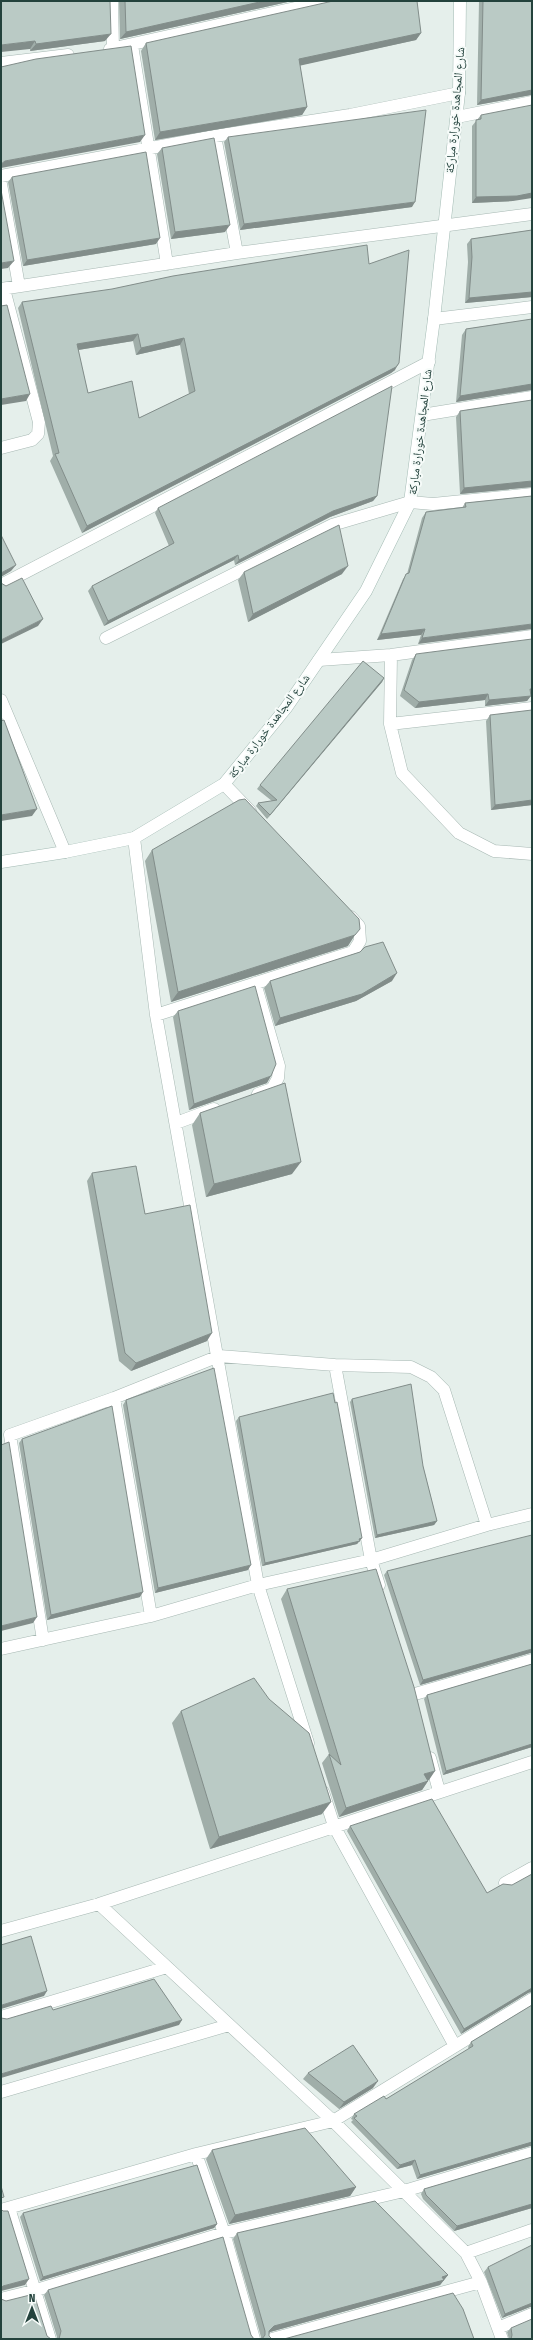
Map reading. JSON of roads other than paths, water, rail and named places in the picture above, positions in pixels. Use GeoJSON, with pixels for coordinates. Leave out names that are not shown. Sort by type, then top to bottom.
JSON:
{"type":"FeatureCollection","features":[{"type":"Feature","properties":{"kind":"street"},"geometry":{"type":"LineString","coordinates":[[112,1],[113,49]]}},
{"type":"Feature","properties":{"kind":"street"},"geometry":{"type":"LineString","coordinates":[[98,51],[132,46],[327,1]]}},
{"type":"Feature","properties":{"kind":"street","name":"شارع المجاهدة خورارة مباركة"},"geometry":{"type":"LineString","coordinates":[[1,862],[65,852],[134,838],[224,784],[286,708],[366,591],[410,502],[429,362],[457,117],[459,93],[460,1]]}},
{"type":"Feature","properties":{"kind":"street"},"geometry":{"type":"LineString","coordinates":[[132,46],[167,264]]}},
{"type":"Feature","properties":{"kind":"street"},"geometry":{"type":"LineString","coordinates":[[1,63],[83,53]]}},
{"type":"Feature","properties":{"kind":"street"},"geometry":{"type":"LineString","coordinates":[[1,176],[215,136],[350,115],[459,93]]}},
{"type":"Feature","properties":{"kind":"street"},"geometry":{"type":"LineString","coordinates":[[457,117],[532,102]]}},
{"type":"Feature","properties":{"kind":"street"},"geometry":{"type":"LineString","coordinates":[[215,136],[237,253]]}},
{"type":"Feature","properties":{"kind":"street"},"geometry":{"type":"LineString","coordinates":[[1,184],[19,286]]}},
{"type":"Feature","properties":{"kind":"street"},"geometry":{"type":"LineString","coordinates":[[1,448],[32,440],[38,434],[39,422],[2,289],[237,253],[445,227],[532,214]]}},
{"type":"Feature","properties":{"kind":"street"},"geometry":{"type":"LineString","coordinates":[[434,319],[532,306]]}},
{"type":"Feature","properties":{"kind":"street"},"geometry":{"type":"LineString","coordinates":[[1,585],[429,362]]}},
{"type":"Feature","properties":{"kind":"street"},"geometry":{"type":"LineString","coordinates":[[422,415],[532,397]]}},
{"type":"Feature","properties":{"kind":"street"},"geometry":{"type":"LineString","coordinates":[[106,638],[332,525],[410,502],[433,504],[532,494]]}},
{"type":"Feature","properties":{"kind":"street"},"geometry":{"type":"LineString","coordinates":[[319,660],[391,654],[532,636]]}},
{"type":"Feature","properties":{"kind":"street"},"geometry":{"type":"LineString","coordinates":[[391,654],[390,724],[402,773],[459,833],[494,851],[532,854]]}},
{"type":"Feature","properties":{"kind":"street"},"geometry":{"type":"LineString","coordinates":[[1,700],[4,712],[65,852]]}},
{"type":"Feature","properties":{"kind":"street"},"geometry":{"type":"LineString","coordinates":[[390,724],[532,708]]}},
{"type":"Feature","properties":{"kind":"street"},"geometry":{"type":"LineString","coordinates":[[224,784],[257,818]]}},
{"type":"Feature","properties":{"kind":"street"},"geometry":{"type":"LineString","coordinates":[[134,838],[156,1015],[219,1356],[258,1585],[313,1758]]}},
{"type":"Feature","properties":{"kind":"street"},"geometry":{"type":"LineString","coordinates":[[156,1015],[353,952],[360,941],[358,926],[342,909]]}},
{"type":"Feature","properties":{"kind":"street"},"geometry":{"type":"LineString","coordinates":[[250,1096],[272,1089],[278,1078],[279,1066],[255,984]]}},
{"type":"Feature","properties":{"kind":"street"},"geometry":{"type":"LineString","coordinates":[[176,1123],[228,1104]]}},
{"type":"Feature","properties":{"kind":"street"},"geometry":{"type":"LineString","coordinates":[[43,1640],[6,1436],[114,1398],[219,1356],[335,1365],[411,1367],[431,1376],[444,1390],[487,1525]]}},
{"type":"Feature","properties":{"kind":"street"},"geometry":{"type":"LineString","coordinates":[[335,1365],[371,1560],[383,1597]]}},
{"type":"Feature","properties":{"kind":"street"},"geometry":{"type":"LineString","coordinates":[[114,1398],[151,1616]]}},
{"type":"Feature","properties":{"kind":"street"},"geometry":{"type":"LineString","coordinates":[[1,1649],[151,1616],[258,1585],[371,1560],[487,1525],[532,1514]]}},
{"type":"Feature","properties":{"kind":"street"},"geometry":{"type":"LineString","coordinates":[[415,1694],[532,1660]]}},
{"type":"Feature","properties":{"kind":"street"},"geometry":{"type":"LineString","coordinates":[[410,1679],[418,1709]]}},
{"type":"Feature","properties":{"kind":"street"},"geometry":{"type":"LineString","coordinates":[[428,1746],[439,1791]]}},
{"type":"Feature","properties":{"kind":"street"},"geometry":{"type":"LineString","coordinates":[[1,1931],[99,1904],[439,1791],[532,1762]]}},
{"type":"Feature","properties":{"kind":"street"},"geometry":{"type":"LineString","coordinates":[[320,1781],[334,1826],[455,2046]]}},
{"type":"Feature","properties":{"kind":"street"},"geometry":{"type":"LineString","coordinates":[[505,1884],[532,1868]]}},
{"type":"Feature","properties":{"kind":"street"},"geometry":{"type":"LineString","coordinates":[[99,1904],[333,2121],[466,2253],[481,2282],[500,2334],[532,2314]]}},
{"type":"Feature","properties":{"kind":"street"},"geometry":{"type":"LineString","coordinates":[[1,2017],[167,1967]]}},
{"type":"Feature","properties":{"kind":"street"},"geometry":{"type":"LineString","coordinates":[[50,2339],[5,2209],[196,2154],[333,2121],[532,1999]]}},
{"type":"Feature","properties":{"kind":"street"},"geometry":{"type":"LineString","coordinates":[[1,2092],[229,2025]]}},
{"type":"Feature","properties":{"kind":"street"},"geometry":{"type":"LineString","coordinates":[[196,2154],[224,2233],[254,2339]]}},
{"type":"Feature","properties":{"kind":"street"},"geometry":{"type":"LineString","coordinates":[[1,2299],[33,2291],[224,2233],[404,2191],[532,2154]]}},
{"type":"Feature","properties":{"kind":"street"},"geometry":{"type":"LineString","coordinates":[[466,2253],[532,2230]]}},
{"type":"Feature","properties":{"kind":"street"},"geometry":{"type":"LineString","coordinates":[[272,2339],[481,2282]]}}]}
